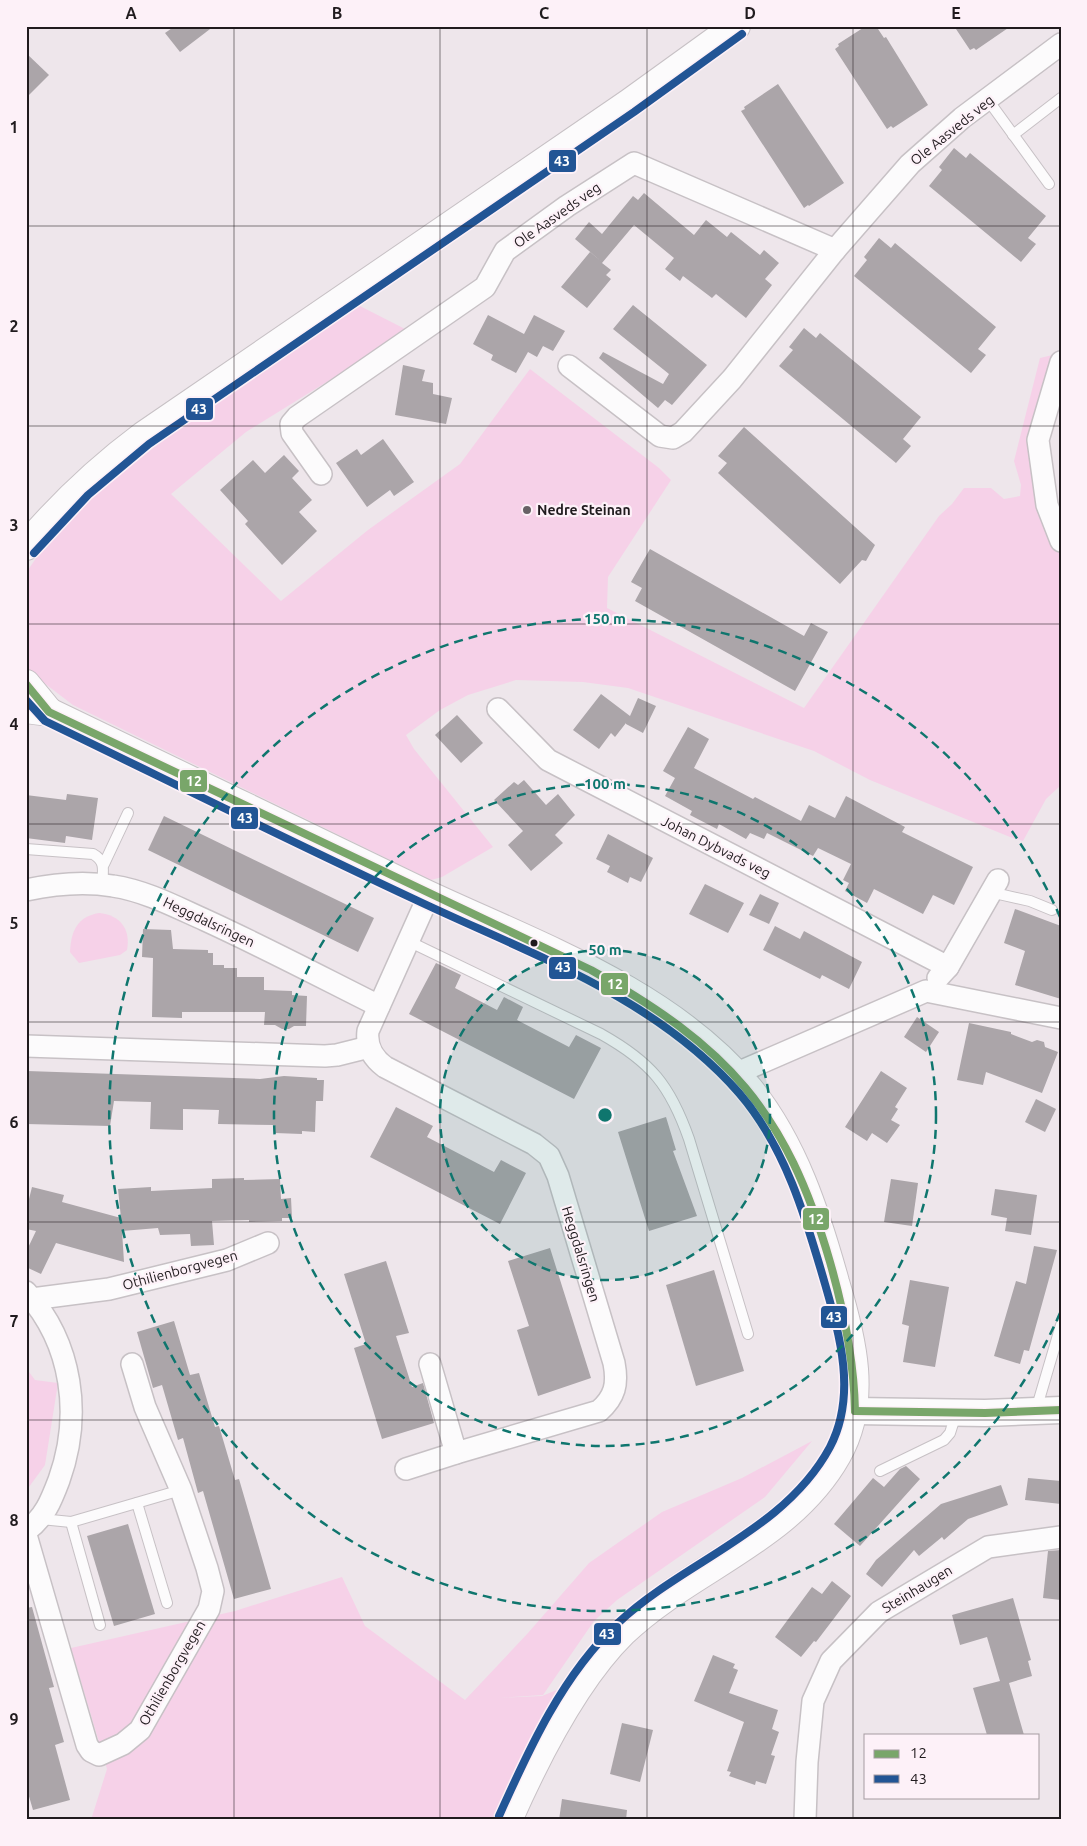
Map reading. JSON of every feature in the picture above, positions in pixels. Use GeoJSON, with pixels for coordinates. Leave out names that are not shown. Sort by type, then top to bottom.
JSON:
{"type":"FeatureCollection","features":[{"type":"Feature","properties":{"kind":"main road"},"geometry":{"type":"LineString","coordinates":[[26,546],[50,519],[115,456],[628,104],[736,26]]}},
{"type":"Feature","properties":{"kind":"main road"},"geometry":{"type":"LineString","coordinates":[[26,684],[38,710],[429,895],[584,965],[634,994],[704,1045],[735,1074],[750,1090],[784,1142],[813,1211],[838,1290],[849,1337],[854,1367],[855,1411],[850,1428],[835,1458],[804,1499],[785,1518],[647,1612],[624,1631],[605,1652],[568,1706],[541,1753],[508,1820]]}},
{"type":"Feature","properties":{"kind":"street","name":"Ole Aasveds veg"},"geometry":{"type":"LineString","coordinates":[[569,366],[660,436],[673,438],[683,432],[732,379],[835,250],[910,164],[954,124],[1061,44]]}},
{"type":"Feature","properties":{"kind":"street","name":"Ole Aasveds veg"},"geometry":{"type":"LineString","coordinates":[[321,474],[292,433],[291,424],[297,417],[484,287],[505,251],[567,206],[634,163],[835,250]]}},
{"type":"Feature","properties":{"kind":"street"},"geometry":{"type":"LineString","coordinates":[[1061,362],[1038,440],[1047,505],[1061,541]]}},
{"type":"Feature","properties":{"kind":"street","name":"Johan Dybvads veg"},"geometry":{"type":"LineString","coordinates":[[498,709],[548,760],[948,967]]}},
{"type":"Feature","properties":{"kind":"street","name":"Heggdalsringen"},"geometry":{"type":"LineString","coordinates":[[26,890],[75,884],[103,874],[131,890],[156,898],[230,932],[379,1006]]}},
{"type":"Feature","properties":{"kind":"street"},"geometry":{"type":"LineString","coordinates":[[735,1074],[926,991],[948,967],[994,886]]}},
{"type":"Feature","properties":{"kind":"street"},"geometry":{"type":"LineString","coordinates":[[26,1046],[325,1056],[369,1047],[368,1031],[429,895]]}},
{"type":"Feature","properties":{"kind":"street"},"geometry":{"type":"LineString","coordinates":[[926,991],[1061,1018]]}},
{"type":"Feature","properties":{"kind":"street","name":"Heggdalsringen"},"geometry":{"type":"LineString","coordinates":[[369,1047],[375,1060],[385,1067],[534,1144],[549,1156],[558,1176],[614,1363],[616,1387],[607,1404],[599,1412],[406,1469]]}},
{"type":"Feature","properties":{"kind":"street","name":"Othilienborgvegen"},"geometry":{"type":"LineString","coordinates":[[29,1296],[110,1289],[227,1260],[268,1243]]}},
{"type":"Feature","properties":{"kind":"street","name":"Othilienborgvegen"},"geometry":{"type":"LineString","coordinates":[[29,1296],[52,1327],[60,1344],[68,1373],[72,1409],[71,1432],[66,1459],[51,1502],[33,1525]]}},
{"type":"Feature","properties":{"kind":"street","name":"Othilienborgvegen"},"geometry":{"type":"LineString","coordinates":[[26,1535],[82,1731],[91,1750],[99,1755],[123,1744],[140,1730],[212,1600],[211,1580],[181,1490],[145,1406],[132,1364]]}},
{"type":"Feature","properties":{"kind":"street"},"geometry":{"type":"LineString","coordinates":[[430,1364],[456,1453]]}},
{"type":"Feature","properties":{"kind":"street"},"geometry":{"type":"LineString","coordinates":[[855,1411],[956,1413],[1048,1411]]}},
{"type":"Feature","properties":{"kind":"street","name":"Steinhaugen"},"geometry":{"type":"LineString","coordinates":[[805,1820],[807,1762],[814,1701],[831,1661],[878,1612],[988,1547],[1061,1537]]}},
{"type":"Feature","properties":{"kind":"lane"},"geometry":{"type":"LineString","coordinates":[[1013,135],[1061,98]]}},
{"type":"Feature","properties":{"kind":"lane"},"geometry":{"type":"LineString","coordinates":[[988,100],[1049,184]]}},
{"type":"Feature","properties":{"kind":"lane"},"geometry":{"type":"LineString","coordinates":[[103,874],[128,812]]}},
{"type":"Feature","properties":{"kind":"lane"},"geometry":{"type":"LineString","coordinates":[[26,849],[93,854],[101,859],[103,874]]}},
{"type":"Feature","properties":{"kind":"lane"},"geometry":{"type":"LineString","coordinates":[[994,886],[1052,910]]}},
{"type":"Feature","properties":{"kind":"lane"},"geometry":{"type":"LineString","coordinates":[[408,941],[601,1034],[624,1047],[646,1064],[662,1081],[680,1113],[689,1139],[748,1334]]}},
{"type":"Feature","properties":{"kind":"lane"},"geometry":{"type":"LineString","coordinates":[[1048,1411],[1061,1325]]}},
{"type":"Feature","properties":{"kind":"lane"},"geometry":{"type":"LineString","coordinates":[[880,1471],[944,1440],[950,1434],[956,1413]]}},
{"type":"Feature","properties":{"kind":"lane","name":"Othilienborgvegen"},"geometry":{"type":"LineString","coordinates":[[33,1525],[71,1522],[181,1490]]}},
{"type":"Feature","properties":{"kind":"lane"},"geometry":{"type":"LineString","coordinates":[[137,1503],[167,1603]]}},
{"type":"Feature","properties":{"kind":"lane"},"geometry":{"type":"LineString","coordinates":[[71,1522],[100,1625]]}},
{"type":"Feature","properties":{"kind":"shaded area"},"geometry":{"type":"Polygon","coordinates":[[[356,304],[409,331],[246,432],[171,494],[281,601],[368,530],[460,464],[530,369],[659,468],[671,480],[608,577],[607,608],[804,708],[939,516],[952,504],[964,488],[991,488],[1004,499],[1020,496],[1021,485],[1014,461],[1040,358],[1061,353],[1038,440],[1061,541],[1061,785],[1046,799],[1023,841],[870,780],[814,751],[628,688],[583,682],[516,680],[468,695],[440,710],[406,735],[414,749],[493,847],[442,877],[431,880],[73,705],[27,670],[26,573],[49,539],[100,489],[196,415],[356,304]]]}},
{"type":"Feature","properties":{"kind":"shaded area"},"geometry":{"type":"Polygon","coordinates":[[[99,913],[113,917],[122,924],[127,936],[127,950],[120,955],[79,963],[70,952],[74,931],[85,918],[99,913]]]}},
{"type":"Feature","properties":{"kind":"shaded area"},"geometry":{"type":"Polygon","coordinates":[[[26,1368],[35,1380],[58,1383],[45,1465],[26,1491],[26,1368]]]}},
{"type":"Feature","properties":{"kind":"shaded area"},"geometry":{"type":"Polygon","coordinates":[[[812,1441],[765,1497],[617,1600],[594,1621],[543,1695],[497,1698],[542,1696],[586,1678],[508,1820],[91,1820],[107,1769],[71,1648],[235,1611],[342,1577],[365,1626],[465,1700],[528,1633],[589,1563],[662,1512],[742,1478],[812,1441]]]}},
{"type":"Feature","properties":{"kind":"building"},"geometry":{"type":"Polygon","coordinates":[[[175,26],[214,26],[180,52],[165,33],[175,26]]]}},
{"type":"Feature","properties":{"kind":"building"},"geometry":{"type":"Polygon","coordinates":[[[866,26],[876,26],[884,38],[886,37],[928,105],[893,128],[891,126],[887,129],[835,49],[839,46],[838,44],[866,26]]]}},
{"type":"Feature","properties":{"kind":"building"},"geometry":{"type":"Polygon","coordinates":[[[954,26],[1011,26],[976,50],[974,48],[970,50],[954,26]]]}},
{"type":"Feature","properties":{"kind":"building"},"geometry":{"type":"Polygon","coordinates":[[[26,53],[49,75],[26,98],[26,53]]]}},
{"type":"Feature","properties":{"kind":"building"},"geometry":{"type":"Polygon","coordinates":[[[778,84],[844,183],[804,208],[741,111],[778,84]]]}},
{"type":"Feature","properties":{"kind":"building"},"geometry":{"type":"Polygon","coordinates":[[[954,148],[966,158],[970,153],[1046,216],[1028,238],[1036,244],[1021,262],[929,186],[942,170],[939,167],[954,148]]]}},
{"type":"Feature","properties":{"kind":"building"},"geometry":{"type":"Polygon","coordinates":[[[644,193],[694,235],[706,220],[727,237],[731,232],[760,255],[764,250],[779,263],[765,279],[772,285],[746,318],[716,294],[712,298],[683,276],[680,281],[665,269],[674,258],[634,225],[602,263],[611,270],[606,275],[611,279],[587,308],[561,287],[590,252],[602,262],[575,239],[589,222],[602,234],[633,196],[638,200],[644,193]]]}},
{"type":"Feature","properties":{"kind":"building"},"geometry":{"type":"Polygon","coordinates":[[[879,238],[891,248],[895,243],[996,327],[978,349],[986,355],[971,373],[854,276],[867,260],[864,257],[879,238]]]}},
{"type":"Feature","properties":{"kind":"building"},"geometry":{"type":"Polygon","coordinates":[[[633,305],[707,365],[672,405],[665,400],[658,408],[599,358],[603,352],[663,384],[669,374],[613,329],[633,305]]]}},
{"type":"Feature","properties":{"kind":"building"},"geometry":{"type":"Polygon","coordinates":[[[488,315],[524,334],[534,315],[565,331],[553,351],[543,346],[537,357],[528,352],[516,373],[491,360],[493,355],[473,344],[488,315]]]}},
{"type":"Feature","properties":{"kind":"building"},"geometry":{"type":"Polygon","coordinates":[[[804,328],[816,338],[820,333],[921,417],[903,439],[911,446],[896,463],[779,366],[793,350],[789,347],[804,328]]]}},
{"type":"Feature","properties":{"kind":"building"},"geometry":{"type":"Polygon","coordinates":[[[403,365],[425,370],[422,381],[433,383],[433,394],[452,398],[446,424],[395,415],[403,365]]]}},
{"type":"Feature","properties":{"kind":"building"},"geometry":{"type":"Polygon","coordinates":[[[744,427],[875,545],[866,561],[862,560],[840,584],[718,473],[727,463],[718,456],[744,427]]]}},
{"type":"Feature","properties":{"kind":"building"},"geometry":{"type":"Polygon","coordinates":[[[383,439],[414,482],[394,496],[390,490],[367,507],[336,463],[357,449],[361,455],[383,439]]]}},
{"type":"Feature","properties":{"kind":"building"},"geometry":{"type":"Polygon","coordinates":[[[284,455],[299,471],[292,478],[312,500],[299,512],[317,531],[282,565],[245,524],[248,521],[220,490],[253,460],[265,473],[284,455]]]}},
{"type":"Feature","properties":{"kind":"building"},"geometry":{"type":"Polygon","coordinates":[[[650,549],[804,636],[811,623],[828,632],[795,691],[635,601],[642,588],[631,582],[650,549]]]}},
{"type":"Feature","properties":{"kind":"building"},"geometry":{"type":"Polygon","coordinates":[[[601,694],[630,716],[638,698],[656,706],[643,733],[626,723],[615,737],[611,733],[599,749],[573,730],[601,694]]]}},
{"type":"Feature","properties":{"kind":"building"},"geometry":{"type":"Polygon","coordinates":[[[457,715],[483,743],[461,763],[435,735],[457,715]]]}},
{"type":"Feature","properties":{"kind":"building"},"geometry":{"type":"Polygon","coordinates":[[[688,727],[709,739],[694,768],[753,799],[755,797],[801,821],[809,805],[835,818],[846,796],[905,827],[902,832],[973,867],[954,905],[933,895],[923,914],[874,889],[867,903],[845,891],[849,883],[843,880],[851,864],[818,848],[813,856],[767,833],[764,839],[750,833],[746,839],[719,824],[717,829],[690,815],[692,811],[665,796],[675,778],[663,771],[688,727]]]}},
{"type":"Feature","properties":{"kind":"building"},"geometry":{"type":"Polygon","coordinates":[[[524,780],[546,805],[558,794],[575,815],[555,835],[563,843],[531,871],[508,845],[523,831],[494,800],[514,782],[518,785],[524,780]]]}},
{"type":"Feature","properties":{"kind":"building"},"geometry":{"type":"Polygon","coordinates":[[[67,794],[98,798],[92,840],[66,836],[65,843],[26,838],[26,795],[66,800],[67,794]]]}},
{"type":"Feature","properties":{"kind":"building"},"geometry":{"type":"Polygon","coordinates":[[[164,816],[374,918],[358,952],[148,850],[164,816]]]}},
{"type":"Feature","properties":{"kind":"building"},"geometry":{"type":"Polygon","coordinates":[[[608,834],[653,858],[641,882],[630,877],[628,883],[607,872],[610,866],[596,859],[608,834]]]}},
{"type":"Feature","properties":{"kind":"building"},"geometry":{"type":"Polygon","coordinates":[[[705,884],[744,903],[728,933],[689,914],[705,884]]]}},
{"type":"Feature","properties":{"kind":"building"},"geometry":{"type":"Polygon","coordinates":[[[760,894],[779,903],[769,924],[749,915],[760,894]]]}},
{"type":"Feature","properties":{"kind":"building"},"geometry":{"type":"Polygon","coordinates":[[[1015,909],[1061,926],[1061,999],[1015,985],[1025,951],[1004,943],[1015,909]]]}},
{"type":"Feature","properties":{"kind":"building"},"geometry":{"type":"Polygon","coordinates":[[[775,926],[800,939],[804,931],[862,962],[849,989],[822,975],[820,979],[763,950],[775,926]]]}},
{"type":"Feature","properties":{"kind":"building"},"geometry":{"type":"Polygon","coordinates":[[[143,929],[171,930],[173,949],[208,950],[208,953],[213,953],[213,965],[224,965],[224,968],[237,968],[237,977],[264,977],[264,990],[292,991],[292,995],[307,996],[306,1026],[282,1029],[275,1025],[264,1025],[265,1012],[182,1012],[182,1018],[152,1017],[153,958],[142,957],[143,929]]]}},
{"type":"Feature","properties":{"kind":"building"},"geometry":{"type":"Polygon","coordinates":[[[436,963],[461,975],[455,988],[497,1010],[504,997],[523,1007],[517,1020],[569,1047],[576,1035],[601,1048],[574,1099],[409,1014],[436,963]]]}},
{"type":"Feature","properties":{"kind":"building"},"geometry":{"type":"Polygon","coordinates":[[[917,1017],[939,1032],[926,1052],[904,1037],[917,1017]]]}},
{"type":"Feature","properties":{"kind":"building"},"geometry":{"type":"Polygon","coordinates":[[[969,1023],[1011,1032],[1011,1034],[1032,1042],[1037,1040],[1044,1042],[1045,1047],[1058,1052],[1042,1093],[986,1072],[983,1085],[957,1080],[969,1023]]]}},
{"type":"Feature","properties":{"kind":"building"},"geometry":{"type":"Polygon","coordinates":[[[27,1071],[260,1079],[284,1076],[317,1078],[317,1080],[324,1080],[323,1101],[316,1101],[315,1132],[302,1131],[302,1134],[275,1133],[275,1125],[218,1124],[219,1110],[183,1109],[183,1130],[150,1129],[151,1102],[114,1101],[110,1126],[26,1124],[27,1071]]]}},
{"type":"Feature","properties":{"kind":"building"},"geometry":{"type":"Polygon","coordinates":[[[881,1071],[907,1088],[895,1107],[898,1109],[891,1120],[900,1125],[887,1143],[872,1133],[867,1141],[845,1127],[881,1071]]]}},
{"type":"Feature","properties":{"kind":"building"},"geometry":{"type":"Polygon","coordinates":[[[1036,1099],[1056,1109],[1045,1132],[1025,1122],[1036,1099]]]}},
{"type":"Feature","properties":{"kind":"building"},"geometry":{"type":"Polygon","coordinates":[[[396,1107],[433,1126],[427,1137],[494,1172],[501,1160],[526,1173],[500,1224],[370,1157],[396,1107]]]}},
{"type":"Feature","properties":{"kind":"building"},"geometry":{"type":"Polygon","coordinates":[[[666,1117],[676,1150],[673,1151],[697,1216],[649,1231],[618,1132],[666,1117]]]}},
{"type":"Feature","properties":{"kind":"building"},"geometry":{"type":"Polygon","coordinates":[[[244,1178],[244,1180],[280,1179],[281,1199],[291,1198],[292,1218],[282,1218],[282,1221],[212,1221],[214,1245],[191,1246],[190,1234],[160,1235],[158,1228],[122,1231],[124,1262],[56,1243],[41,1274],[26,1267],[26,1252],[36,1231],[26,1229],[26,1211],[32,1187],[64,1195],[62,1202],[121,1218],[118,1189],[151,1187],[151,1191],[212,1188],[212,1179],[244,1178]]]}},
{"type":"Feature","properties":{"kind":"building"},"geometry":{"type":"Polygon","coordinates":[[[891,1179],[918,1183],[912,1226],[884,1222],[891,1179]]]}},
{"type":"Feature","properties":{"kind":"building"},"geometry":{"type":"Polygon","coordinates":[[[995,1189],[1037,1195],[1031,1235],[1005,1231],[1007,1218],[991,1215],[995,1189]]]}},
{"type":"Feature","properties":{"kind":"building"},"geometry":{"type":"Polygon","coordinates":[[[1034,1246],[1057,1250],[1029,1351],[1024,1350],[1020,1364],[994,1356],[1016,1281],[1026,1284],[1034,1246]]]}},
{"type":"Feature","properties":{"kind":"building"},"geometry":{"type":"Polygon","coordinates":[[[550,1248],[591,1378],[538,1396],[517,1330],[529,1326],[508,1261],[550,1248]]]}},
{"type":"Feature","properties":{"kind":"building"},"geometry":{"type":"Polygon","coordinates":[[[386,1261],[409,1333],[396,1336],[412,1387],[423,1383],[434,1423],[382,1439],[354,1348],[366,1344],[344,1274],[386,1261]]]}},
{"type":"Feature","properties":{"kind":"building"},"geometry":{"type":"Polygon","coordinates":[[[714,1270],[744,1371],[696,1386],[666,1285],[714,1270]]]}},
{"type":"Feature","properties":{"kind":"building"},"geometry":{"type":"Polygon","coordinates":[[[910,1280],[949,1287],[935,1367],[903,1362],[909,1326],[902,1324],[910,1280]]]}},
{"type":"Feature","properties":{"kind":"building"},"geometry":{"type":"Polygon","coordinates":[[[174,1321],[190,1375],[199,1373],[215,1427],[219,1426],[235,1480],[239,1479],[271,1589],[234,1599],[203,1491],[198,1493],[183,1438],[178,1440],[162,1385],[153,1388],[137,1332],[174,1321]]]}},
{"type":"Feature","properties":{"kind":"building"},"geometry":{"type":"Polygon","coordinates":[[[906,1466],[920,1479],[860,1546],[834,1524],[873,1478],[884,1487],[900,1469],[906,1466]]]}},
{"type":"Feature","properties":{"kind":"building"},"geometry":{"type":"Polygon","coordinates":[[[1028,1478],[1061,1481],[1061,1504],[1025,1500],[1028,1478]]]}},
{"type":"Feature","properties":{"kind":"building"},"geometry":{"type":"Polygon","coordinates":[[[1001,1485],[1008,1505],[968,1519],[944,1540],[942,1537],[919,1556],[914,1550],[882,1587],[866,1574],[876,1560],[941,1504],[1001,1485]]]}},
{"type":"Feature","properties":{"kind":"building"},"geometry":{"type":"Polygon","coordinates":[[[128,1524],[155,1614],[114,1626],[87,1536],[128,1524]]]}},
{"type":"Feature","properties":{"kind":"building"},"geometry":{"type":"Polygon","coordinates":[[[1061,1550],[1061,1600],[1043,1598],[1048,1551],[1061,1550]]]}},
{"type":"Feature","properties":{"kind":"building"},"geometry":{"type":"Polygon","coordinates":[[[832,1581],[851,1596],[816,1642],[814,1641],[801,1657],[775,1637],[812,1587],[822,1594],[832,1581]]]}},
{"type":"Feature","properties":{"kind":"building"},"geometry":{"type":"Polygon","coordinates":[[[1013,1598],[1031,1660],[1028,1661],[1032,1676],[1009,1683],[1024,1734],[987,1734],[973,1688],[1000,1681],[987,1637],[960,1645],[952,1615],[1013,1598]]]}},
{"type":"Feature","properties":{"kind":"building"},"geometry":{"type":"Polygon","coordinates":[[[32,1607],[54,1687],[49,1688],[64,1742],[55,1745],[70,1800],[33,1810],[26,1786],[26,1608],[32,1607]]]}},
{"type":"Feature","properties":{"kind":"building"},"geometry":{"type":"Polygon","coordinates":[[[713,1655],[735,1664],[733,1668],[738,1670],[729,1693],[778,1710],[772,1729],[779,1732],[771,1755],[775,1756],[766,1784],[756,1781],[755,1785],[729,1776],[731,1772],[727,1771],[744,1722],[694,1701],[713,1655]]]}},
{"type":"Feature","properties":{"kind":"building"},"geometry":{"type":"Polygon","coordinates":[[[622,1723],[653,1730],[640,1782],[610,1774],[622,1723]]]}},
{"type":"Feature","properties":{"kind":"building"},"geometry":{"type":"Polygon","coordinates":[[[562,1799],[627,1810],[626,1820],[559,1820],[562,1799]]]}},
{"type":"Feature","properties":{"kind":"transit line","name":"43"},"geometry":{"type":"LineString","coordinates":[[34,553],[88,495],[149,444],[634,112],[742,34]]}},
{"type":"Feature","properties":{"kind":"transit line","name":"12"},"geometry":{"type":"LineString","coordinates":[[26,684],[49,712],[591,970],[639,998],[680,1027],[715,1056],[745,1088],[771,1123],[793,1163],[813,1209],[830,1262],[844,1317],[853,1373],[855,1411]]}},
{"type":"Feature","properties":{"kind":"transit line","name":"43"},"geometry":{"type":"LineString","coordinates":[[26,700],[45,721],[277,834],[546,959],[630,1004],[669,1030],[705,1059],[739,1093],[769,1136],[792,1184],[802,1209],[831,1304],[843,1365],[843,1407],[830,1447],[811,1476],[787,1501],[761,1523],[644,1601],[598,1643],[580,1665],[549,1714],[535,1739],[499,1816]]}},
{"type":"Feature","properties":{"kind":"transit line","name":"12"},"geometry":{"type":"LineString","coordinates":[[855,1411],[985,1413],[1061,1410]]}},
{"type":"Feature","properties":{"kind":"place","name":"Nedre Steinan"},"geometry":{"type":"Point","coordinates":[527,510]}}]}
